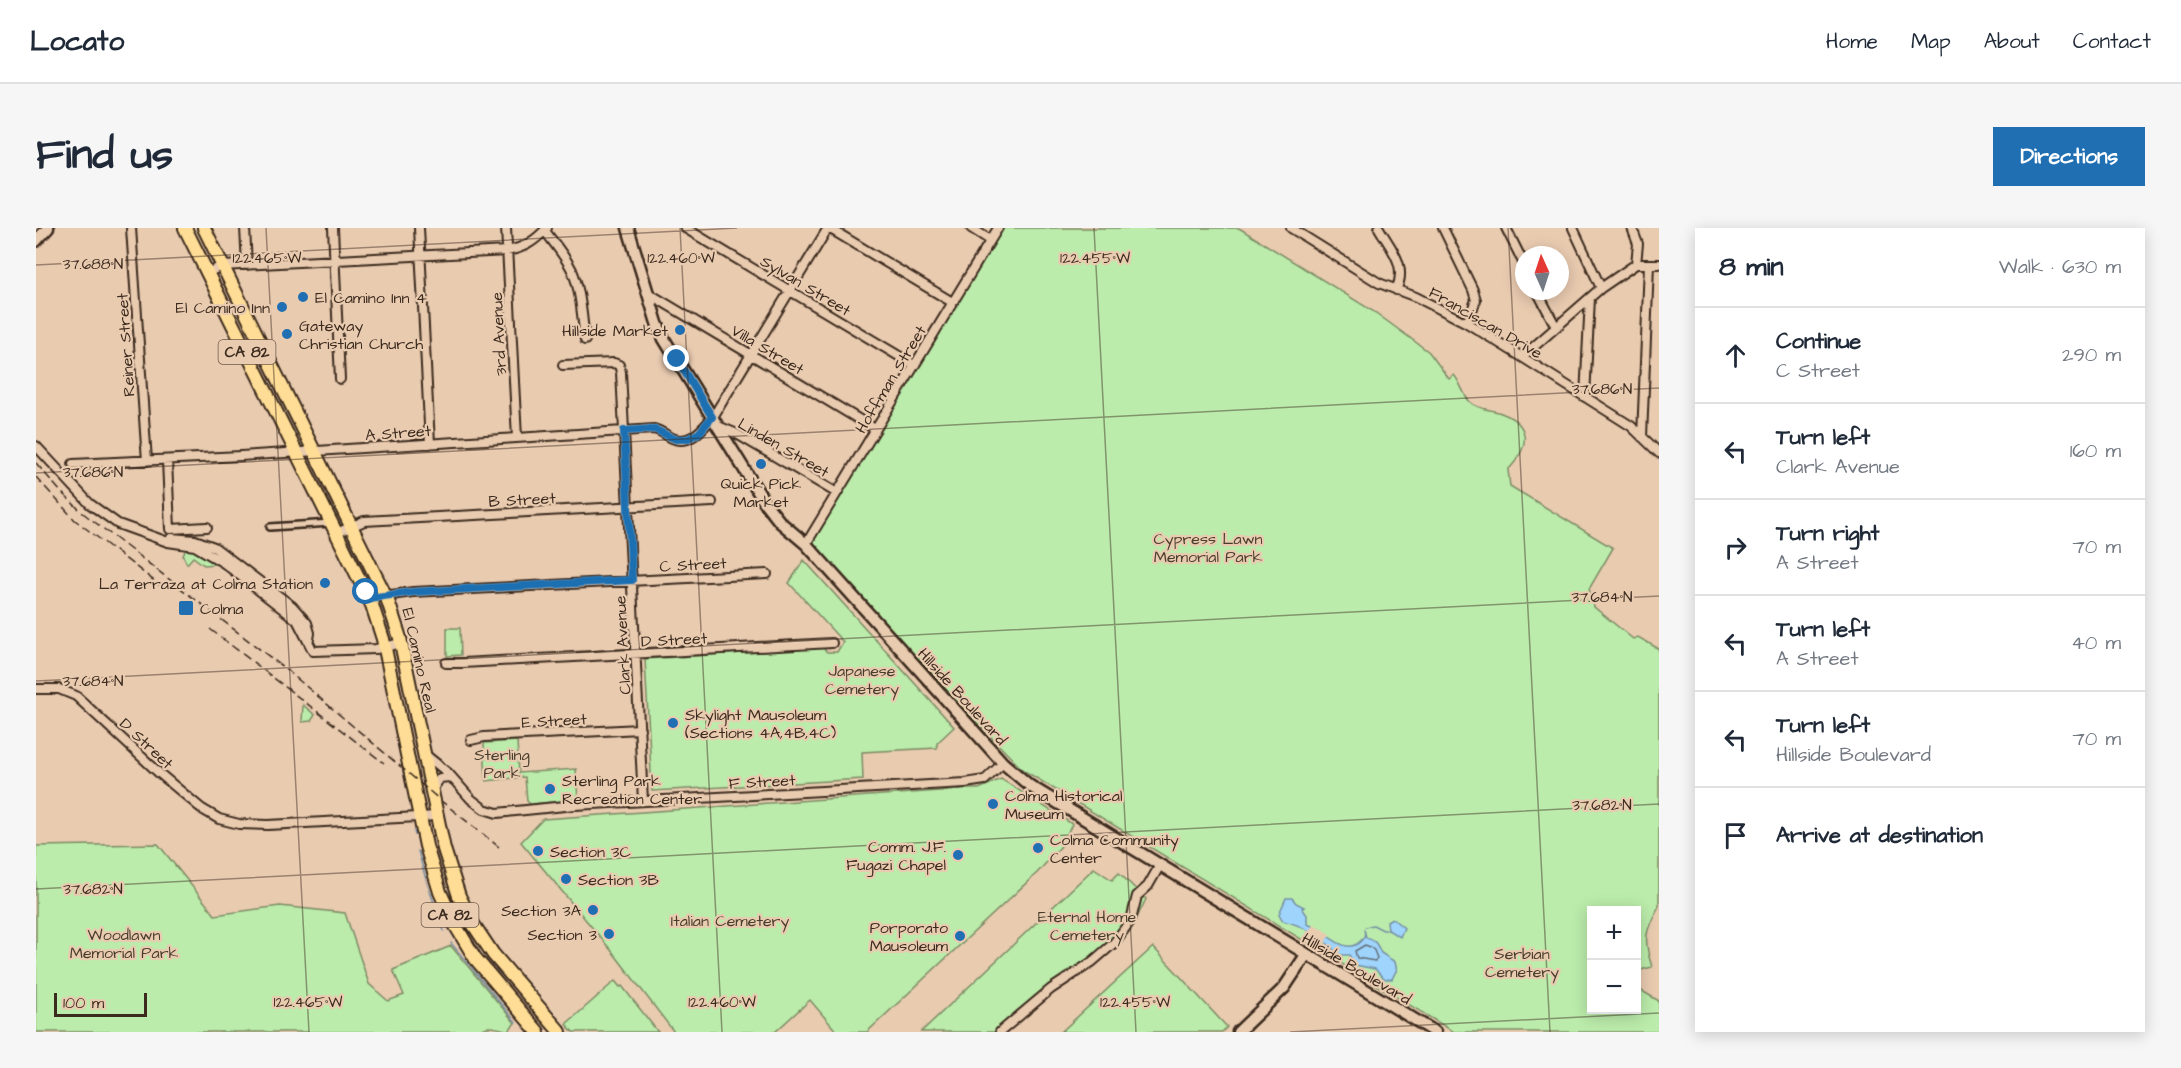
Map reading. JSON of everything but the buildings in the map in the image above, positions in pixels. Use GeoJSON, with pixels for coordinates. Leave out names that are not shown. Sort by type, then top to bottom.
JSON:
{"type":"FeatureCollection","features":[{"type":"Feature","properties":{"kind":"main road"},"geometry":{"type":"LineString","coordinates":[[36,241],[48,228]]}},
{"type":"Feature","properties":{"kind":"main road","name":"El Camino Real"},"geometry":{"type":"LineString","coordinates":[[185,228],[369,598],[384,647],[437,886],[457,929],[483,969],[538,1032]]}},
{"type":"Feature","properties":{"kind":"main road","name":"El Camino Real"},"geometry":{"type":"LineString","coordinates":[[204,228],[386,594],[401,643],[437,816],[452,876],[473,924],[501,965],[560,1032]]}},
{"type":"Feature","properties":{"kind":"main road","name":"Hillside Boulevard"},"geometry":{"type":"LineString","coordinates":[[628,228],[664,339],[771,512],[806,544],[1003,763],[1030,786],[1435,1032]]}},
{"type":"Feature","properties":{"kind":"main road"},"geometry":{"type":"LineString","coordinates":[[1238,1032],[1286,986],[1306,955]]}},
{"type":"Feature","properties":{"kind":"street","name":"Reiner Street"},"geometry":{"type":"LineString","coordinates":[[131,228],[147,461]]}},
{"type":"Feature","properties":{"kind":"street"},"geometry":{"type":"LineString","coordinates":[[245,228],[247,265]]}},
{"type":"Feature","properties":{"kind":"street"},"geometry":{"type":"LineString","coordinates":[[333,228],[340,379]]}},
{"type":"Feature","properties":{"kind":"street"},"geometry":{"type":"LineString","coordinates":[[418,228],[430,444]]}},
{"type":"Feature","properties":{"kind":"street","name":"3rd Avenue"},"geometry":{"type":"LineString","coordinates":[[506,228],[517,438]]}},
{"type":"Feature","properties":{"kind":"street","name":"Sylvan Street"},"geometry":{"type":"LineString","coordinates":[[685,228],[914,365]]}},
{"type":"Feature","properties":{"kind":"street"},"geometry":{"type":"LineString","coordinates":[[715,421],[751,355],[829,228],[952,302]]}},
{"type":"Feature","properties":{"kind":"street"},"geometry":{"type":"LineString","coordinates":[[971,228],[990,240]]}},
{"type":"Feature","properties":{"kind":"street","name":"Hoffman Street"},"geometry":{"type":"LineString","coordinates":[[806,544],[998,228]]}},
{"type":"Feature","properties":{"kind":"street","name":"Franciscan Drive"},"geometry":{"type":"LineString","coordinates":[[1291,228],[1379,283],[1416,297],[1467,323],[1625,422],[1659,453]]}},
{"type":"Feature","properties":{"kind":"street"},"geometry":{"type":"LineString","coordinates":[[1379,228],[1400,265],[1400,281],[1396,290]]}},
{"type":"Feature","properties":{"kind":"street"},"geometry":{"type":"LineString","coordinates":[[1443,228],[1476,300],[1467,323]]}},
{"type":"Feature","properties":{"kind":"street"},"geometry":{"type":"LineString","coordinates":[[1506,228],[1515,246]]}},
{"type":"Feature","properties":{"kind":"street"},"geometry":{"type":"LineString","coordinates":[[1573,228],[1601,288]]}},
{"type":"Feature","properties":{"kind":"street"},"geometry":{"type":"LineString","coordinates":[[1632,228],[1638,244],[1636,264]]}},
{"type":"Feature","properties":{"kind":"street"},"geometry":{"type":"LineString","coordinates":[[207,273],[222,266],[507,251],[522,248],[546,230],[572,270],[585,340]]}},
{"type":"Feature","properties":{"kind":"street"},"geometry":{"type":"LineString","coordinates":[[1522,357],[1601,288],[1636,264],[1659,264]]}},
{"type":"Feature","properties":{"kind":"street"},"geometry":{"type":"LineString","coordinates":[[1642,437],[1649,264]]}},
{"type":"Feature","properties":{"kind":"street","name":"Villa Street"},"geometry":{"type":"LineString","coordinates":[[648,293],[875,429]]}},
{"type":"Feature","properties":{"kind":"street"},"geometry":{"type":"LineString","coordinates":[[1585,397],[1590,298]]}},
{"type":"Feature","properties":{"kind":"street"},"geometry":{"type":"LineString","coordinates":[[1542,300],[1556,327]]}},
{"type":"Feature","properties":{"kind":"street","name":"Clark Avenue"},"geometry":{"type":"LineString","coordinates":[[563,365],[614,363],[619,365],[621,372],[643,801]]}},
{"type":"Feature","properties":{"kind":"street","name":"A Street"},"geometry":{"type":"LineString","coordinates":[[73,464],[297,453],[654,429],[675,439],[687,439],[715,421]]}},
{"type":"Feature","properties":{"kind":"street","name":"Linden Street"},"geometry":{"type":"LineString","coordinates":[[715,421],[837,493]]}},
{"type":"Feature","properties":{"kind":"street"},"geometry":{"type":"LineString","coordinates":[[36,446],[70,485],[101,513],[118,524],[135,532],[162,539],[195,540],[214,547],[292,606],[307,623],[313,651],[384,647],[401,643]]}},
{"type":"Feature","properties":{"kind":"street"},"geometry":{"type":"LineString","coordinates":[[167,460],[170,529],[207,527]]}},
{"type":"Feature","properties":{"kind":"street","name":"B Street"},"geometry":{"type":"LineString","coordinates":[[335,528],[352,526],[364,521],[712,502]]}},
{"type":"Feature","properties":{"kind":"street"},"geometry":{"type":"LineString","coordinates":[[270,527],[335,528]]}},
{"type":"Feature","properties":{"kind":"street","name":"C Street"},"geometry":{"type":"LineString","coordinates":[[369,598],[386,594],[767,574]]}},
{"type":"Feature","properties":{"kind":"street","name":"D Street"},"geometry":{"type":"LineString","coordinates":[[446,663],[832,643]]}},
{"type":"Feature","properties":{"kind":"street","name":"D Street"},"geometry":{"type":"LineString","coordinates":[[36,689],[59,688],[70,692],[159,773],[202,809],[219,819],[239,824],[268,825],[420,817]]}},
{"type":"Feature","properties":{"kind":"street","name":"E Street"},"geometry":{"type":"LineString","coordinates":[[471,740],[484,736],[640,729]]}},
{"type":"Feature","properties":{"kind":"street","name":"F Street"},"geometry":{"type":"LineString","coordinates":[[424,752],[456,781],[471,800],[490,812],[965,783],[985,780],[1003,763]]}},
{"type":"Feature","properties":{"kind":"street"},"geometry":{"type":"LineString","coordinates":[[432,790],[437,780],[444,777],[456,781]]}},
{"type":"Feature","properties":{"kind":"street"},"geometry":{"type":"LineString","coordinates":[[420,817],[437,816]]}},
{"type":"Feature","properties":{"kind":"street"},"geometry":{"type":"LineString","coordinates":[[1000,1032],[1052,989],[1108,948],[1131,920],[1137,896],[1148,886],[1160,865]]}},
{"type":"Feature","properties":{"kind":"green space","name":"Cypress Lawn Memorial Park"},"geometry":{"type":"Polygon","coordinates":[[[1003,228],[1239,228],[1376,313],[1429,352],[1449,379],[1454,375],[1473,405],[1512,418],[1519,424],[1524,438],[1520,454],[1508,470],[1510,486],[1613,548],[1589,589],[1594,607],[1633,639],[1638,637],[1659,649],[1659,906],[1647,935],[1647,949],[1652,967],[1641,970],[1641,906],[1587,906],[1587,1014],[1641,1014],[1641,990],[1659,1001],[1659,1032],[1454,1032],[1023,770],[953,698],[814,544],[814,538],[1003,228]]]}},
{"type":"Feature","properties":{"kind":"green space"},"geometry":{"type":"Polygon","coordinates":[[[189,548],[194,548],[219,562],[204,565],[193,557],[187,564],[183,556],[189,548]]]}},
{"type":"Feature","properties":{"kind":"green space","name":"Japanese Cemetery"},"geometry":{"type":"Polygon","coordinates":[[[804,560],[954,727],[937,743],[937,748],[862,752],[863,779],[652,791],[645,659],[823,648],[827,652],[837,652],[843,642],[789,583],[804,560]]]}},
{"type":"Feature","properties":{"kind":"green space"},"geometry":{"type":"Polygon","coordinates":[[[447,628],[460,628],[461,655],[447,656],[447,628]]]}},
{"type":"Feature","properties":{"kind":"green space"},"geometry":{"type":"Polygon","coordinates":[[[303,705],[315,715],[311,721],[302,722],[303,705]]]}},
{"type":"Feature","properties":{"kind":"green space","name":"Sterling Park"},"geometry":{"type":"Polygon","coordinates":[[[517,741],[519,773],[576,769],[578,800],[530,804],[527,801],[525,777],[486,781],[484,743],[517,741]]]}},
{"type":"Feature","properties":{"kind":"green space","name":"Italian Cemetery"},"geometry":{"type":"Polygon","coordinates":[[[1001,779],[1072,824],[1061,846],[1038,872],[867,1032],[837,1032],[810,1000],[775,1032],[674,1032],[615,955],[521,842],[543,819],[979,789],[1001,779]]]}},
{"type":"Feature","properties":{"kind":"green space","name":"Woodlawn Memorial Park"},"geometry":{"type":"Polygon","coordinates":[[[158,844],[215,915],[280,906],[345,913],[369,984],[388,1001],[404,995],[393,970],[451,946],[515,1023],[508,1031],[488,1027],[478,1032],[36,1032],[36,846],[158,844]]]}},
{"type":"Feature","properties":{"kind":"green space","name":"Eternal Home Cemetery"},"geometry":{"type":"Polygon","coordinates":[[[1094,868],[1112,880],[1119,873],[1146,899],[1132,928],[1118,946],[1063,983],[1005,1032],[921,1032],[1094,868]]]}},
{"type":"Feature","properties":{"kind":"green space"},"geometry":{"type":"Polygon","coordinates":[[[1153,947],[1227,1027],[1222,1032],[1061,1032],[1153,947]]]}},
{"type":"Feature","properties":{"kind":"green space"},"geometry":{"type":"Polygon","coordinates":[[[615,981],[620,987],[622,986],[658,1032],[573,1032],[566,1024],[615,981]]]}},
{"type":"Feature","properties":{"kind":"water"},"geometry":{"type":"Polygon","coordinates":[[[1286,898],[1292,898],[1304,907],[1302,908],[1307,915],[1307,924],[1336,942],[1351,946],[1364,937],[1377,944],[1381,953],[1395,962],[1397,971],[1392,979],[1384,979],[1375,969],[1355,965],[1349,955],[1338,955],[1314,934],[1283,921],[1279,914],[1286,898]]]}},
{"type":"Feature","properties":{"kind":"water"},"geometry":{"type":"Polygon","coordinates":[[[1392,918],[1404,928],[1400,937],[1388,930],[1387,921],[1392,918]]]}},
{"type":"Feature","properties":{"kind":"pier"},"geometry":{"type":"Polygon","coordinates":[[[1314,924],[1330,934],[1326,941],[1327,944],[1306,934],[1314,924]]]}},
{"type":"Feature","properties":{"kind":"waterway"},"geometry":{"type":"LineString","coordinates":[[414,831],[415,835]]}},
{"type":"Feature","properties":{"kind":"waterway"},"geometry":{"type":"LineString","coordinates":[[418,851],[444,931]]}},
{"type":"Feature","properties":{"kind":"waterway"},"geometry":{"type":"LineString","coordinates":[[1365,927],[1373,925],[1388,930]]}},
{"type":"Feature","properties":{"kind":"waterway"},"geometry":{"type":"LineString","coordinates":[[1364,930],[1366,937]]}},
{"type":"Feature","properties":{"kind":"waterway"},"geometry":{"type":"LineString","coordinates":[[1364,937],[1365,932]]}},
{"type":"Feature","properties":{"kind":"waterway"},"geometry":{"type":"LineString","coordinates":[[451,943],[516,1022]]}},
{"type":"Feature","properties":{"kind":"railway"},"geometry":{"type":"LineString","coordinates":[[36,463],[83,513],[288,671],[499,847]]}},
{"type":"Feature","properties":{"kind":"railway"},"geometry":{"type":"LineString","coordinates":[[36,477],[75,520],[162,587]]}},
{"type":"Feature","properties":{"kind":"railway"},"geometry":{"type":"LineString","coordinates":[[210,629],[384,763]]}},
{"type":"Feature","properties":{"kind":"place","name":"El Camino Inn 4"},"geometry":{"type":"Point","coordinates":[303,297]}},
{"type":"Feature","properties":{"kind":"place","name":"El Camino Inn"},"geometry":{"type":"Point","coordinates":[282,307]}},
{"type":"Feature","properties":{"kind":"place","name":"Hillside Market"},"geometry":{"type":"Point","coordinates":[680,330]}},
{"type":"Feature","properties":{"kind":"place","name":"Gateway Christian Church"},"geometry":{"type":"Point","coordinates":[287,334]}},
{"type":"Feature","properties":{"kind":"place","name":"Quick Pick Market"},"geometry":{"type":"Point","coordinates":[761,464]}},
{"type":"Feature","properties":{"kind":"place","name":"La Terraza at Colma Station"},"geometry":{"type":"Point","coordinates":[325,583]}},
{"type":"Feature","properties":{"kind":"place","name":"Colma"},"geometry":{"type":"Point","coordinates":[186,608]}},
{"type":"Feature","properties":{"kind":"place","name":"Skylight Mausoleum (Sections 4A,4B,4C)"},"geometry":{"type":"Point","coordinates":[673,723]}},
{"type":"Feature","properties":{"kind":"place","name":"Sterling Park Recreation Center"},"geometry":{"type":"Point","coordinates":[550,789]}},
{"type":"Feature","properties":{"kind":"place","name":"Colma Historical Museum"},"geometry":{"type":"Point","coordinates":[993,804]}},
{"type":"Feature","properties":{"kind":"place","name":"Colma Community Center"},"geometry":{"type":"Point","coordinates":[1038,848]}},
{"type":"Feature","properties":{"kind":"place","name":"Section 3C"},"geometry":{"type":"Point","coordinates":[538,851]}},
{"type":"Feature","properties":{"kind":"place","name":"Comm. J.F. Fugazi Chapel"},"geometry":{"type":"Point","coordinates":[958,855]}},
{"type":"Feature","properties":{"kind":"place","name":"Section 3B"},"geometry":{"type":"Point","coordinates":[566,879]}},
{"type":"Feature","properties":{"kind":"place","name":"Section 3A"},"geometry":{"type":"Point","coordinates":[593,910]}},
{"type":"Feature","properties":{"kind":"place","name":"Section 3"},"geometry":{"type":"Point","coordinates":[609,934]}},
{"type":"Feature","properties":{"kind":"place","name":"Porporato Mausoleum"},"geometry":{"type":"Point","coordinates":[960,936]}},
{"type":"Feature","properties":{"kind":"route"},"geometry":{"type":"LineString","coordinates":[[366,592],[369,598],[413,592],[632,580],[624,431],[654,429],[681,440],[699,433],[712,417],[677,359]]}},
{"type":"Feature","properties":{"kind":"park label","name":"Serbian Cemetery"},"geometry":{"type":"Point","coordinates":[1522,962]}}]}
